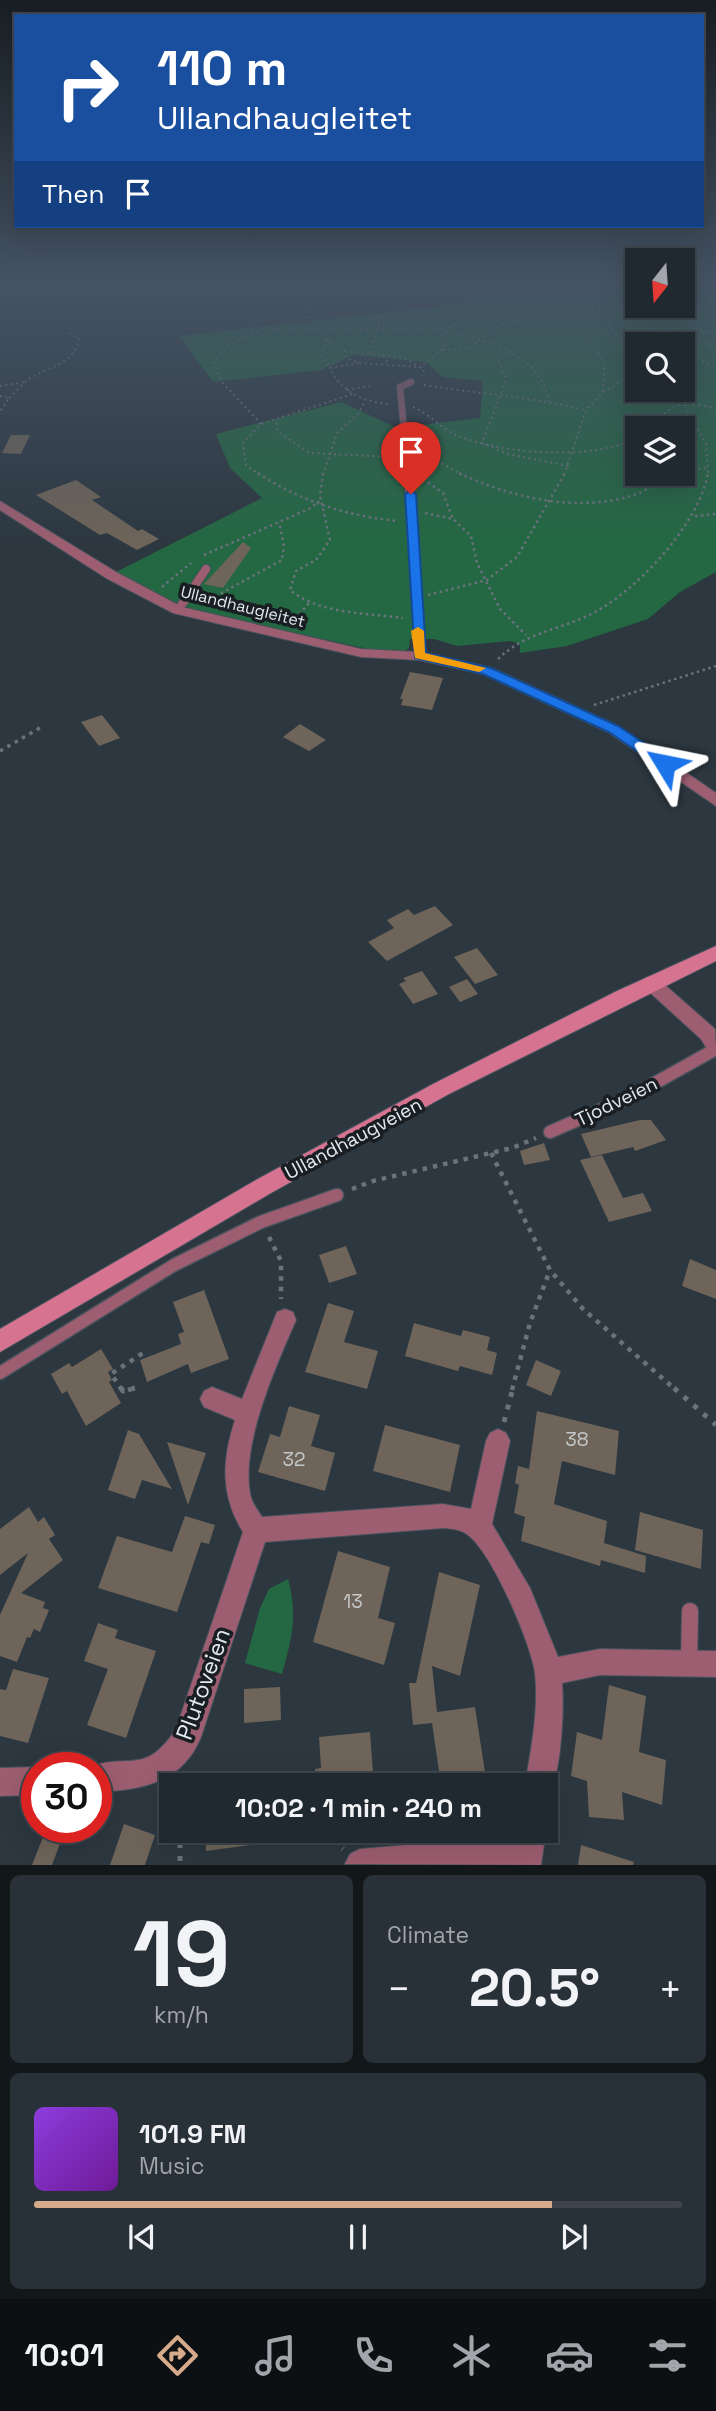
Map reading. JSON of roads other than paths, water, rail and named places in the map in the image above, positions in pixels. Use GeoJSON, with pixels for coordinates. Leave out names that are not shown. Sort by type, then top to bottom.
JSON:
{"type":"FeatureCollection","features":[{"type":"Feature","properties":{"kind":"main road","name":"Ullandhaugveien"},"geometry":{"type":"LineString","coordinates":[[0,1340],[210,1215],[483,1068],[716,953]]}},
{"type":"Feature","properties":{"kind":"street","name":"Ullandhaugleitet"},"geometry":{"type":"LineString","coordinates":[[0,505],[150,597],[183,611],[361,653],[419,656],[487,671],[626,736],[716,801]]}},
{"type":"Feature","properties":{"kind":"street","name":"Tjodveien"},"geometry":{"type":"LineString","coordinates":[[651,983],[708,1034],[716,1048]]}},
{"type":"Feature","properties":{"kind":"street"},"geometry":{"type":"LineString","coordinates":[[285,1320],[264,1367],[239,1454],[236,1491],[256,1530],[443,1516],[463,1518],[479,1527],[495,1545],[541,1645],[548,1672],[542,1773]]}},
{"type":"Feature","properties":{"kind":"street"},"geometry":{"type":"LineString","coordinates":[[212,1399],[250,1413]]}},
{"type":"Feature","properties":{"kind":"street"},"geometry":{"type":"LineString","coordinates":[[479,1527],[498,1441]]}},
{"type":"Feature","properties":{"kind":"street","name":"Plutoveien"},"geometry":{"type":"LineString","coordinates":[[112,1777],[141,1776],[157,1771],[180,1749],[256,1530]]}},
{"type":"Feature","properties":{"kind":"street"},"geometry":{"type":"LineString","coordinates":[[548,1672],[600,1662],[703,1664]]}},
{"type":"Feature","properties":{"kind":"street"},"geometry":{"type":"LineString","coordinates":[[0,1782],[21,1781]]}},
{"type":"Feature","properties":{"kind":"street"},"geometry":{"type":"LineString","coordinates":[[360,1864],[529,1848]]}},
{"type":"Feature","properties":{"kind":"lane"},"geometry":{"type":"LineString","coordinates":[[411,382],[400,387],[413,522],[414,598],[419,656]]}},
{"type":"Feature","properties":{"kind":"lane"},"geometry":{"type":"LineString","coordinates":[[183,611],[206,569]]}},
{"type":"Feature","properties":{"kind":"lane","name":"Tjodveien"},"geometry":{"type":"LineString","coordinates":[[550,1132],[629,1097],[716,1048]]}},
{"type":"Feature","properties":{"kind":"lane"},"geometry":{"type":"LineString","coordinates":[[0,1373],[174,1265],[261,1222],[337,1195]]}},
{"type":"Feature","properties":{"kind":"lane"},"geometry":{"type":"LineString","coordinates":[[690,1611],[703,1664]]}}]}
